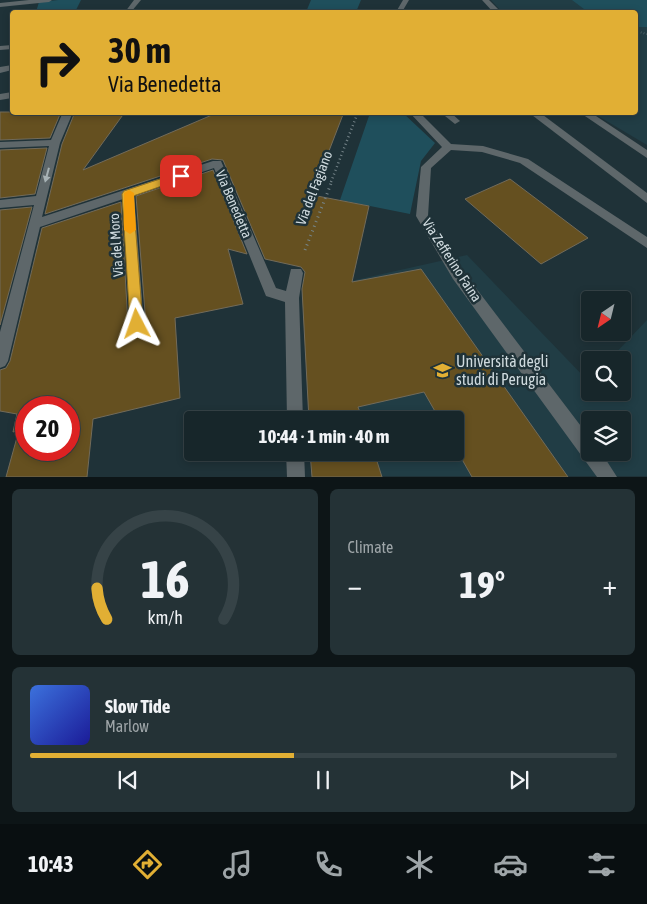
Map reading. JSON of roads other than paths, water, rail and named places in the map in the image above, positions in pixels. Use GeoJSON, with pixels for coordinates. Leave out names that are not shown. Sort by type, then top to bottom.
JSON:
{"type":"FeatureCollection","features":[{"type":"Feature","properties":{"kind":"street"},"geometry":{"type":"LineString","coordinates":[[1,2],[49,0]]}},
{"type":"Feature","properties":{"kind":"street"},"geometry":{"type":"LineString","coordinates":[[130,10],[138,0]]}},
{"type":"Feature","properties":{"kind":"street"},"geometry":{"type":"LineString","coordinates":[[485,0],[495,10]]}},
{"type":"Feature","properties":{"kind":"street"},"geometry":{"type":"LineString","coordinates":[[0,361],[55,143],[67,115]]}},
{"type":"Feature","properties":{"kind":"street"},"geometry":{"type":"LineString","coordinates":[[416,115],[448,147],[482,149],[524,161],[647,243]]}},
{"type":"Feature","properties":{"kind":"street"},"geometry":{"type":"LineString","coordinates":[[448,115],[455,121]]}},
{"type":"Feature","properties":{"kind":"street"},"geometry":{"type":"LineString","coordinates":[[536,115],[647,200]]}},
{"type":"Feature","properties":{"kind":"street"},"geometry":{"type":"LineString","coordinates":[[587,115],[647,155]]}},
{"type":"Feature","properties":{"kind":"street"},"geometry":{"type":"LineString","coordinates":[[0,145],[55,143]]}},
{"type":"Feature","properties":{"kind":"street","name":"Via Zefferino Faina"},"geometry":{"type":"LineString","coordinates":[[448,147],[426,167],[422,216],[458,275],[581,440]]}},
{"type":"Feature","properties":{"kind":"street","name":"Via Benedetta"},"geometry":{"type":"LineString","coordinates":[[33,225],[217,163],[272,292],[292,298]]}},
{"type":"Feature","properties":{"kind":"street","name":"Via del Moro"},"geometry":{"type":"LineString","coordinates":[[128,194],[137,324]]}},
{"type":"Feature","properties":{"kind":"street"},"geometry":{"type":"LineString","coordinates":[[0,204],[40,200]]}},
{"type":"Feature","properties":{"kind":"street"},"geometry":{"type":"LineString","coordinates":[[294,411],[292,298],[296,273]]}},
{"type":"Feature","properties":{"kind":"street"},"geometry":{"type":"LineString","coordinates":[[295,461],[296,476]]}},
{"type":"Feature","properties":{"kind":"street","name":"Via Zefferino Faina"},"geometry":{"type":"LineString","coordinates":[[597,461],[608,476]]}},
{"type":"Feature","properties":{"kind":"place","name":"Università degli studi di Perugia"},"geometry":{"type":"Point","coordinates":[442,370]}}]}
